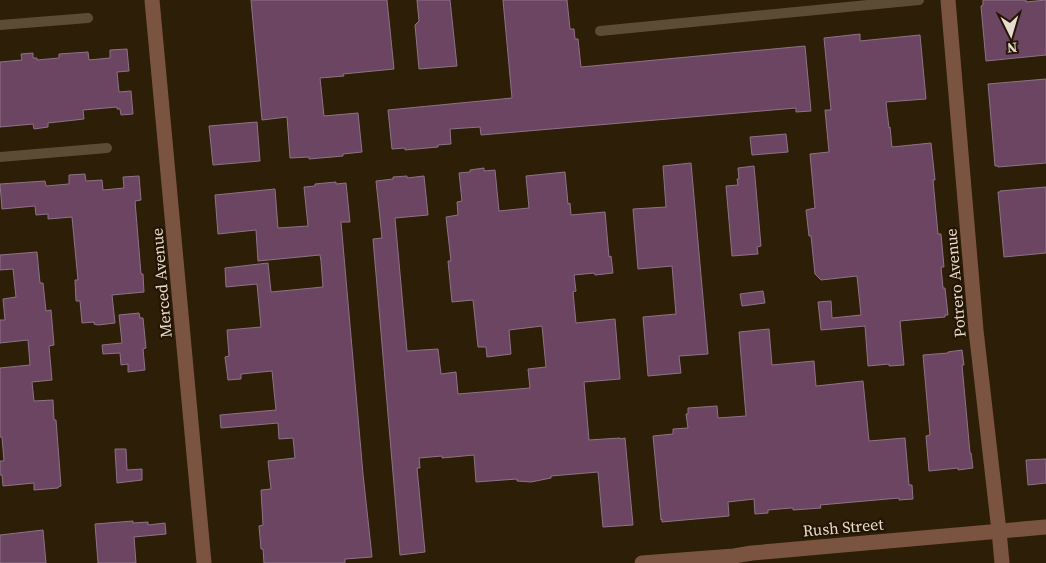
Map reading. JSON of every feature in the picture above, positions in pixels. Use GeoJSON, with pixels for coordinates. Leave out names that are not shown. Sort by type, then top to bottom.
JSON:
{"type":"FeatureCollection","features":[{"type":"Feature","properties":{"kind":"street","name":"Merced Avenue"},"geometry":{"type":"LineString","coordinates":[[152,0],[204,563]]}},
{"type":"Feature","properties":{"kind":"street"},"geometry":{"type":"LineString","coordinates":[[600,31],[920,0]]}},
{"type":"Feature","properties":{"kind":"street","name":"Potrero Avenue"},"geometry":{"type":"LineString","coordinates":[[948,0],[976,330],[1002,563]]}},
{"type":"Feature","properties":{"kind":"street"},"geometry":{"type":"LineString","coordinates":[[0,24],[88,18]]}},
{"type":"Feature","properties":{"kind":"street"},"geometry":{"type":"LineString","coordinates":[[0,157],[107,148]]}},
{"type":"Feature","properties":{"kind":"street","name":"Rush Street"},"geometry":{"type":"LineString","coordinates":[[642,563],[735,559],[752,553],[1046,527]]}},
{"type":"Feature","properties":{"kind":"building"},"geometry":{"type":"Polygon","coordinates":[[[251,0],[387,0],[394,69],[320,78],[324,116],[358,113],[362,152],[309,159],[309,157],[290,158],[287,117],[262,120],[251,0]]]}},
{"type":"Feature","properties":{"kind":"building"},"geometry":{"type":"Polygon","coordinates":[[[417,0],[450,0],[457,66],[419,69],[415,25],[419,21],[417,0]]]}},
{"type":"Feature","properties":{"kind":"building"},"geometry":{"type":"Polygon","coordinates":[[[503,0],[567,0],[570,29],[574,29],[575,39],[578,39],[581,67],[805,46],[811,111],[796,112],[796,108],[481,135],[480,127],[450,129],[451,144],[405,150],[405,148],[392,149],[388,110],[512,98],[503,0]]]}},
{"type":"Feature","properties":{"kind":"building"},"geometry":{"type":"Polygon","coordinates":[[[983,0],[1026,0],[1026,2],[1046,0],[1046,55],[986,61],[981,6],[983,5],[983,0]]]}},
{"type":"Feature","properties":{"kind":"building"},"geometry":{"type":"Polygon","coordinates":[[[860,34],[860,41],[920,35],[926,99],[886,102],[892,147],[931,143],[938,234],[941,234],[944,267],[941,267],[943,288],[945,288],[948,315],[945,315],[945,317],[900,321],[904,365],[868,366],[865,326],[821,330],[818,302],[831,301],[832,318],[861,315],[857,276],[821,280],[815,274],[806,210],[815,208],[810,154],[829,152],[825,110],[831,110],[824,38],[860,34]]]}},
{"type":"Feature","properties":{"kind":"building"},"geometry":{"type":"Polygon","coordinates":[[[127,49],[129,71],[117,72],[119,92],[131,91],[133,114],[121,115],[120,109],[117,109],[117,107],[83,110],[84,119],[48,123],[48,127],[34,129],[33,124],[0,127],[0,62],[22,60],[21,54],[33,53],[33,58],[37,58],[37,60],[59,58],[59,54],[88,52],[89,60],[110,58],[110,50],[127,49]]]}},
{"type":"Feature","properties":{"kind":"building"},"geometry":{"type":"Polygon","coordinates":[[[1046,79],[1046,163],[995,166],[988,84],[1046,79]]]}},
{"type":"Feature","properties":{"kind":"building"},"geometry":{"type":"Polygon","coordinates":[[[257,122],[260,161],[213,165],[209,126],[257,122]]]}},
{"type":"Feature","properties":{"kind":"building"},"geometry":{"type":"Polygon","coordinates":[[[786,134],[788,152],[752,155],[750,137],[786,134]]]}},
{"type":"Feature","properties":{"kind":"building"},"geometry":{"type":"Polygon","coordinates":[[[691,163],[708,354],[679,356],[681,373],[648,376],[643,317],[676,314],[672,266],[638,269],[633,209],[666,207],[663,166],[691,163]]]}},
{"type":"Feature","properties":{"kind":"building"},"geometry":{"type":"Polygon","coordinates":[[[754,166],[761,246],[757,247],[758,254],[732,256],[726,186],[738,185],[738,168],[754,166]]]}},
{"type":"Feature","properties":{"kind":"building"},"geometry":{"type":"Polygon","coordinates":[[[484,168],[484,171],[495,170],[499,211],[529,208],[526,176],[565,172],[571,215],[605,212],[609,257],[611,256],[613,273],[574,275],[576,291],[573,292],[576,323],[615,319],[620,379],[584,382],[589,440],[625,438],[633,525],[603,527],[598,472],[551,476],[551,478],[531,482],[517,481],[517,479],[476,482],[474,455],[419,458],[420,468],[417,468],[425,552],[400,555],[373,239],[382,238],[376,181],[393,179],[393,177],[424,176],[428,215],[395,218],[407,351],[438,349],[441,374],[456,372],[458,394],[530,388],[528,369],[546,367],[542,326],[509,330],[511,354],[487,357],[486,347],[478,347],[473,300],[452,302],[448,261],[451,261],[446,217],[458,215],[457,202],[462,201],[459,173],[484,168]]]}},
{"type":"Feature","properties":{"kind":"building"},"geometry":{"type":"Polygon","coordinates":[[[85,174],[86,181],[102,180],[103,190],[124,188],[123,177],[139,176],[141,200],[135,201],[144,292],[112,295],[115,323],[98,325],[94,324],[94,322],[82,323],[80,301],[76,301],[75,280],[78,280],[72,217],[48,219],[48,214],[36,215],[35,206],[2,209],[0,184],[45,181],[46,186],[69,184],[69,175],[85,174]]]}},
{"type":"Feature","properties":{"kind":"building"},"geometry":{"type":"Polygon","coordinates":[[[336,182],[336,184],[346,183],[350,222],[341,222],[372,557],[345,559],[345,563],[264,563],[259,526],[263,525],[261,490],[271,489],[268,461],[295,458],[293,438],[279,439],[278,423],[221,428],[220,415],[276,410],[272,371],[241,374],[241,379],[228,380],[225,357],[229,356],[227,330],[261,327],[257,284],[226,287],[225,268],[268,263],[271,292],[323,287],[321,261],[320,255],[258,261],[256,230],[218,234],[215,195],[275,189],[278,228],[308,226],[304,187],[336,182]]]}},
{"type":"Feature","properties":{"kind":"building"},"geometry":{"type":"Polygon","coordinates":[[[1046,187],[1046,253],[1004,257],[998,192],[1046,187]]]}},
{"type":"Feature","properties":{"kind":"building"},"geometry":{"type":"Polygon","coordinates":[[[37,252],[40,283],[43,283],[46,311],[51,310],[54,345],[49,346],[52,380],[32,382],[34,401],[53,400],[61,486],[58,488],[34,490],[34,483],[3,486],[2,475],[0,475],[0,461],[4,461],[2,437],[0,437],[0,368],[30,365],[28,340],[0,343],[0,320],[5,320],[3,299],[16,297],[13,269],[0,270],[0,255],[37,252]]]}},
{"type":"Feature","properties":{"kind":"building"},"geometry":{"type":"Polygon","coordinates":[[[763,291],[765,303],[742,306],[740,294],[763,291]]]}},
{"type":"Feature","properties":{"kind":"building"},"geometry":{"type":"Polygon","coordinates":[[[139,313],[140,318],[143,318],[146,348],[143,349],[145,370],[128,372],[128,364],[121,365],[120,353],[103,354],[102,345],[122,343],[119,315],[139,313]]]}},
{"type":"Feature","properties":{"kind":"building"},"geometry":{"type":"Polygon","coordinates":[[[769,329],[772,365],[814,361],[816,386],[863,381],[869,441],[905,438],[909,485],[912,485],[913,499],[899,500],[899,498],[820,505],[821,508],[768,510],[768,513],[755,514],[754,499],[728,502],[729,516],[662,522],[653,436],[673,434],[673,429],[688,428],[686,414],[688,414],[688,408],[717,406],[718,418],[746,416],[739,332],[769,329]]]}},
{"type":"Feature","properties":{"kind":"building"},"geometry":{"type":"Polygon","coordinates":[[[962,350],[970,453],[973,468],[929,471],[926,436],[930,435],[923,355],[962,350]]]}},
{"type":"Feature","properties":{"kind":"building"},"geometry":{"type":"Polygon","coordinates":[[[115,449],[126,449],[127,470],[142,469],[142,480],[117,483],[115,449]]]}},
{"type":"Feature","properties":{"kind":"building"},"geometry":{"type":"Polygon","coordinates":[[[1046,459],[1046,483],[1028,485],[1026,460],[1046,459]]]}},
{"type":"Feature","properties":{"kind":"building"},"geometry":{"type":"Polygon","coordinates":[[[133,521],[133,523],[148,522],[148,525],[165,523],[166,534],[134,537],[136,563],[98,563],[95,524],[133,521]]]}},
{"type":"Feature","properties":{"kind":"building"},"geometry":{"type":"Polygon","coordinates":[[[43,530],[46,563],[0,563],[0,535],[43,530]]]}}]}
